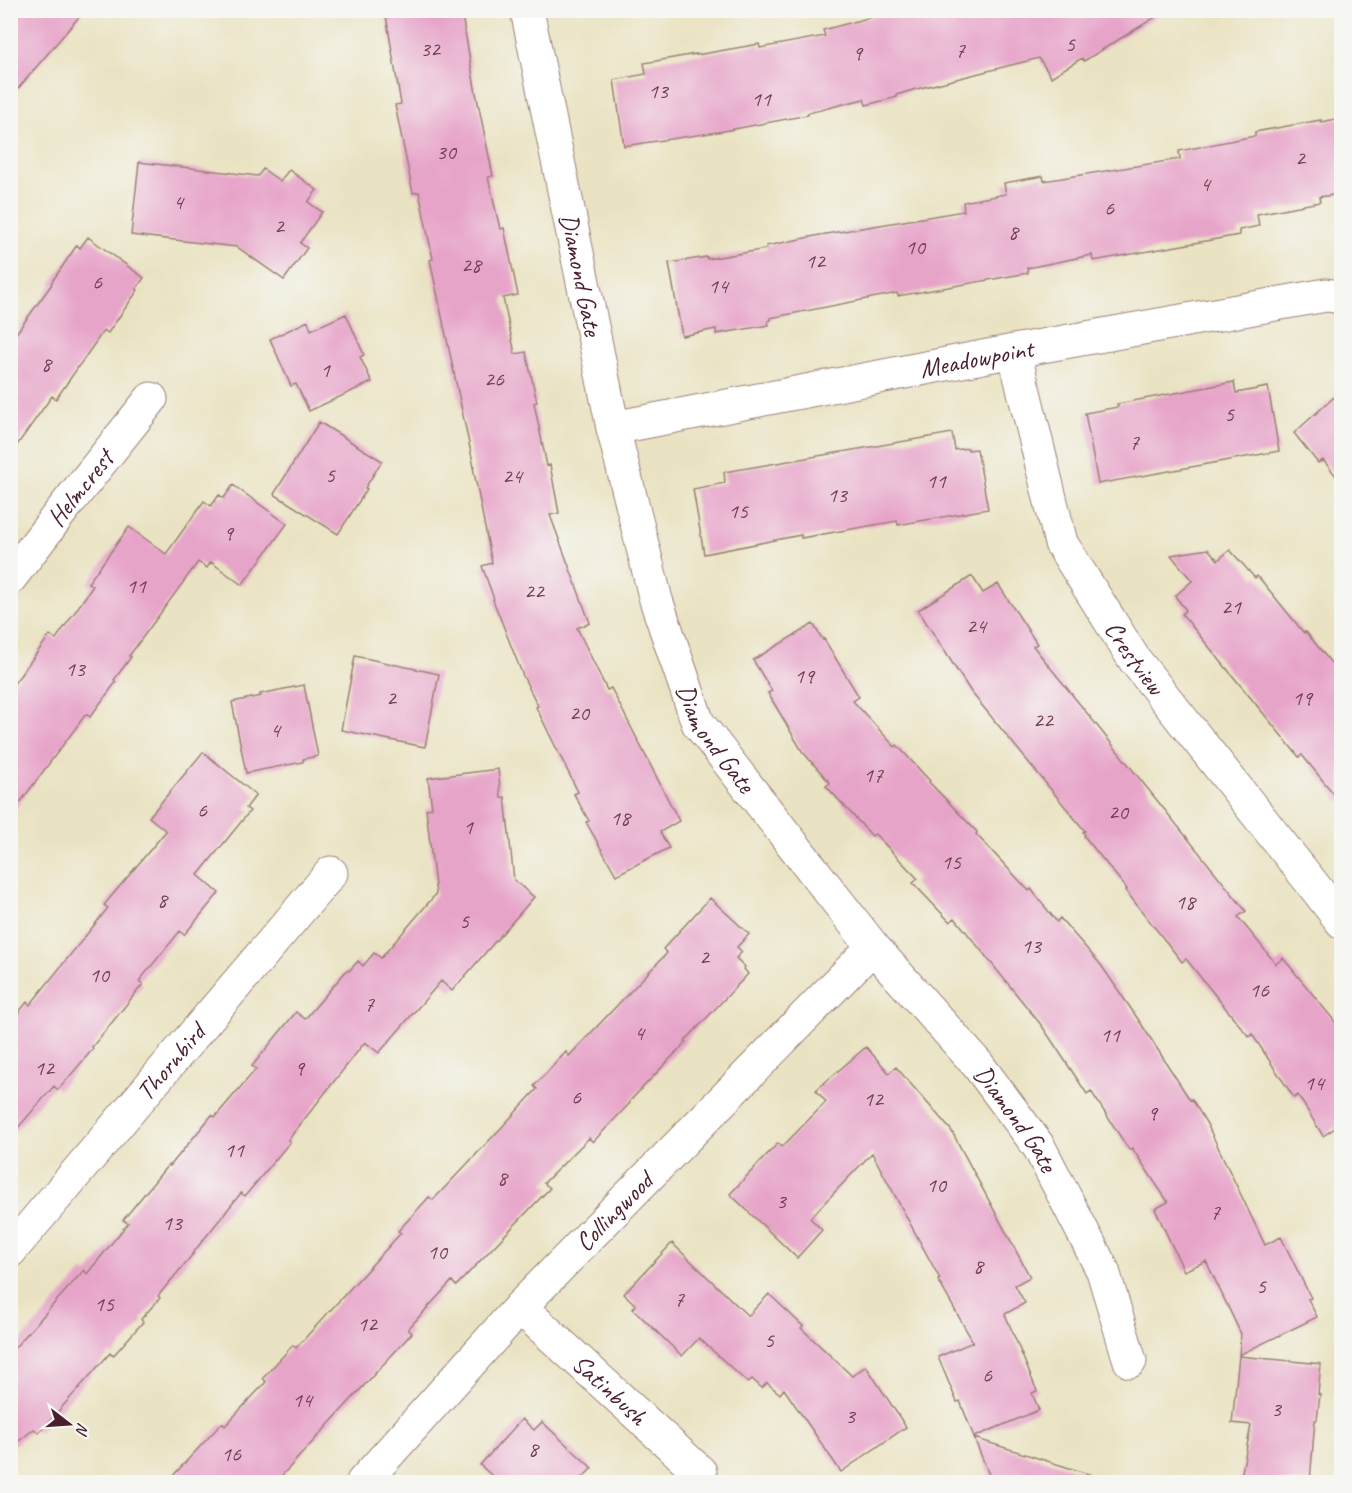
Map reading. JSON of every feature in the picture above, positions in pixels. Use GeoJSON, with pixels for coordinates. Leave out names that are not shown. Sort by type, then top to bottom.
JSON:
{"type":"FeatureCollection","features":[{"type":"Feature","properties":{"kind":"street","name":"Diamond Gate"},"geometry":{"type":"LineString","coordinates":[[527,10],[613,428],[656,600],[698,723],[873,947],[978,1065],[1039,1147],[1103,1271],[1130,1361]]}},
{"type":"Feature","properties":{"kind":"street","name":"Meadowpoint"},"geometry":{"type":"LineString","coordinates":[[613,428],[1014,351],[1326,295],[1341,297]]}},
{"type":"Feature","properties":{"kind":"street","name":"Crestview"},"geometry":{"type":"LineString","coordinates":[[1014,351],[1061,543],[1134,659],[1341,922]]}},
{"type":"Feature","properties":{"kind":"street","name":"Helmcrest"},"geometry":{"type":"LineString","coordinates":[[10,578],[152,399]]}},
{"type":"Feature","properties":{"kind":"street","name":"Thornbird"},"geometry":{"type":"LineString","coordinates":[[10,1251],[331,873]]}},
{"type":"Feature","properties":{"kind":"street","name":"Collingwood"},"geometry":{"type":"LineString","coordinates":[[363,1482],[520,1307],[873,947]]}},
{"type":"Feature","properties":{"kind":"street","name":"Satinbush"},"geometry":{"type":"LineString","coordinates":[[520,1307],[700,1472]]}},
{"type":"Feature","properties":{"kind":"building"},"geometry":{"type":"Polygon","coordinates":[[[10,10],[85,10],[10,98],[10,10]]]}},
{"type":"Feature","properties":{"kind":"building"},"geometry":{"type":"Polygon","coordinates":[[[385,10],[461,10],[493,176],[488,177],[500,229],[504,228],[518,295],[503,298],[515,354],[526,352],[537,402],[534,403],[547,466],[550,465],[559,513],[550,515],[590,623],[577,628],[607,690],[611,688],[679,821],[660,832],[669,848],[616,875],[586,822],[589,821],[574,794],[578,792],[536,707],[538,706],[523,676],[482,566],[492,563],[430,260],[433,259],[419,192],[413,193],[395,105],[401,104],[385,10]]]}},
{"type":"Feature","properties":{"kind":"building"},"geometry":{"type":"Polygon","coordinates":[[[898,10],[1167,10],[1084,61],[1082,58],[1051,77],[1039,58],[913,90],[896,95],[897,97],[866,105],[864,99],[808,113],[808,115],[724,131],[624,146],[614,80],[646,74],[644,63],[759,44],[760,48],[825,36],[823,30],[898,10]]]}},
{"type":"Feature","properties":{"kind":"building"},"geometry":{"type":"Polygon","coordinates":[[[1341,118],[1341,194],[1319,197],[1320,202],[1257,214],[1259,226],[1239,230],[1239,235],[1093,261],[1092,255],[1027,268],[1028,273],[898,296],[897,293],[770,318],[769,325],[716,334],[716,329],[682,336],[669,263],[767,249],[766,246],[820,235],[964,211],[963,202],[1006,194],[1004,183],[1043,176],[1044,181],[1180,159],[1179,151],[1255,136],[1255,132],[1341,118]]]}},
{"type":"Feature","properties":{"kind":"building"},"geometry":{"type":"Polygon","coordinates":[[[139,162],[258,176],[263,169],[280,181],[289,170],[317,190],[308,202],[322,212],[300,243],[307,248],[284,280],[237,247],[131,235],[139,162]]]}},
{"type":"Feature","properties":{"kind":"building"},"geometry":{"type":"Polygon","coordinates":[[[88,237],[144,278],[108,333],[104,330],[56,399],[52,396],[10,455],[10,342],[77,245],[80,248],[88,237]]]}},
{"type":"Feature","properties":{"kind":"building"},"geometry":{"type":"Polygon","coordinates":[[[346,314],[364,355],[360,357],[372,382],[309,411],[296,384],[291,386],[270,339],[308,321],[311,330],[346,314]]]}},
{"type":"Feature","properties":{"kind":"building"},"geometry":{"type":"Polygon","coordinates":[[[1234,382],[1236,393],[1268,387],[1279,451],[1098,484],[1085,413],[1118,407],[1117,404],[1234,382]]]}},
{"type":"Feature","properties":{"kind":"building"},"geometry":{"type":"Polygon","coordinates":[[[1341,391],[1341,482],[1323,460],[1318,463],[1294,433],[1341,391]]]}},
{"type":"Feature","properties":{"kind":"building"},"geometry":{"type":"Polygon","coordinates":[[[319,422],[382,461],[338,534],[274,494],[319,422]]]}},
{"type":"Feature","properties":{"kind":"building"},"geometry":{"type":"Polygon","coordinates":[[[952,433],[955,450],[977,449],[988,509],[898,525],[897,521],[801,538],[801,535],[704,554],[693,489],[725,483],[724,472],[952,433]]]}},
{"type":"Feature","properties":{"kind":"building"},"geometry":{"type":"Polygon","coordinates":[[[233,485],[287,524],[242,585],[211,562],[207,568],[198,562],[129,656],[131,657],[114,680],[116,682],[90,717],[86,714],[10,816],[10,689],[50,635],[56,639],[93,586],[88,583],[129,527],[166,554],[204,501],[211,506],[219,495],[224,498],[233,485]]]}},
{"type":"Feature","properties":{"kind":"building"},"geometry":{"type":"Polygon","coordinates":[[[1208,549],[1218,560],[1230,550],[1255,578],[1257,576],[1261,580],[1341,675],[1341,803],[1302,755],[1299,757],[1182,614],[1186,610],[1175,596],[1192,581],[1171,555],[1208,549]]]}},
{"type":"Feature","properties":{"kind":"building"},"geometry":{"type":"Polygon","coordinates":[[[972,576],[983,593],[998,584],[1037,644],[1033,646],[1246,911],[1238,917],[1276,964],[1283,958],[1341,1029],[1341,1124],[1323,1136],[1298,1095],[1294,1098],[1252,1034],[1249,1037],[1186,959],[1182,962],[1084,836],[1085,831],[971,692],[918,610],[972,576]]]}},
{"type":"Feature","properties":{"kind":"building"},"geometry":{"type":"Polygon","coordinates":[[[813,624],[859,697],[853,701],[895,747],[897,745],[1029,891],[1031,889],[1057,922],[1060,918],[1101,965],[1207,1124],[1265,1245],[1281,1237],[1311,1298],[1308,1299],[1317,1317],[1239,1355],[1241,1334],[1206,1261],[1184,1271],[1155,1209],[1168,1202],[1132,1148],[1129,1150],[1091,1091],[1087,1094],[1042,1026],[955,918],[950,922],[913,883],[918,879],[875,834],[872,836],[826,786],[830,783],[802,751],[768,693],[772,691],[753,660],[813,624]]]}},
{"type":"Feature","properties":{"kind":"building"},"geometry":{"type":"Polygon","coordinates":[[[355,656],[439,674],[425,747],[341,730],[355,656]]]}},
{"type":"Feature","properties":{"kind":"building"},"geometry":{"type":"Polygon","coordinates":[[[304,685],[318,756],[303,759],[303,762],[246,773],[232,702],[304,685]]]}},
{"type":"Feature","properties":{"kind":"building"},"geometry":{"type":"Polygon","coordinates":[[[203,752],[256,795],[246,808],[250,811],[198,875],[219,893],[184,935],[180,931],[139,981],[143,984],[58,1090],[54,1086],[10,1137],[10,1023],[27,1002],[30,1005],[108,908],[104,905],[166,831],[149,817],[203,752]]]}},
{"type":"Feature","properties":{"kind":"building"},"geometry":{"type":"Polygon","coordinates":[[[498,769],[501,798],[505,797],[514,880],[534,897],[452,991],[441,981],[379,1053],[365,1042],[288,1140],[290,1142],[245,1196],[241,1193],[158,1296],[160,1298],[141,1319],[143,1322],[113,1356],[110,1353],[39,1433],[34,1429],[10,1448],[10,1353],[84,1270],[87,1274],[128,1223],[123,1220],[212,1115],[215,1117],[256,1069],[252,1066],[296,1012],[305,1019],[347,970],[349,971],[358,961],[363,966],[374,953],[381,958],[436,894],[426,809],[432,808],[428,778],[498,769]]]}},
{"type":"Feature","properties":{"kind":"building"},"geometry":{"type":"Polygon","coordinates":[[[710,898],[749,934],[737,947],[742,952],[736,958],[748,974],[630,1103],[593,1142],[589,1138],[544,1183],[550,1188],[456,1286],[452,1281],[408,1329],[412,1333],[276,1482],[167,1482],[222,1423],[225,1426],[266,1382],[263,1378],[293,1345],[296,1348],[401,1233],[398,1231],[429,1197],[433,1200],[502,1127],[537,1089],[534,1086],[566,1052],[569,1056],[667,953],[663,949],[710,898]]]}},
{"type":"Feature","properties":{"kind":"building"},"geometry":{"type":"Polygon","coordinates":[[[866,1047],[889,1073],[896,1067],[951,1130],[1030,1277],[1015,1285],[1025,1303],[1005,1314],[1037,1391],[1032,1393],[1039,1410],[974,1437],[960,1401],[957,1402],[938,1357],[973,1342],[872,1153],[810,1218],[822,1230],[797,1258],[730,1194],[778,1143],[782,1147],[826,1102],[816,1090],[866,1047]]]}},
{"type":"Feature","properties":{"kind":"building"},"geometry":{"type":"Polygon","coordinates":[[[672,1243],[748,1316],[769,1294],[852,1376],[866,1366],[906,1427],[841,1472],[784,1389],[780,1394],[767,1383],[762,1388],[752,1379],[748,1383],[699,1338],[682,1356],[633,1309],[636,1305],[624,1294],[672,1243]]]}},
{"type":"Feature","properties":{"kind":"building"},"geometry":{"type":"Polygon","coordinates":[[[1239,1356],[1321,1364],[1318,1394],[1320,1395],[1317,1420],[1315,1420],[1310,1482],[1240,1482],[1251,1425],[1232,1423],[1239,1356]]]}},
{"type":"Feature","properties":{"kind":"building"},"geometry":{"type":"Polygon","coordinates":[[[522,1419],[534,1430],[542,1422],[592,1468],[578,1482],[499,1482],[480,1465],[522,1419]]]}},
{"type":"Feature","properties":{"kind":"building"},"geometry":{"type":"Polygon","coordinates":[[[974,1438],[1095,1476],[1094,1482],[992,1482],[974,1438]]]}}]}
